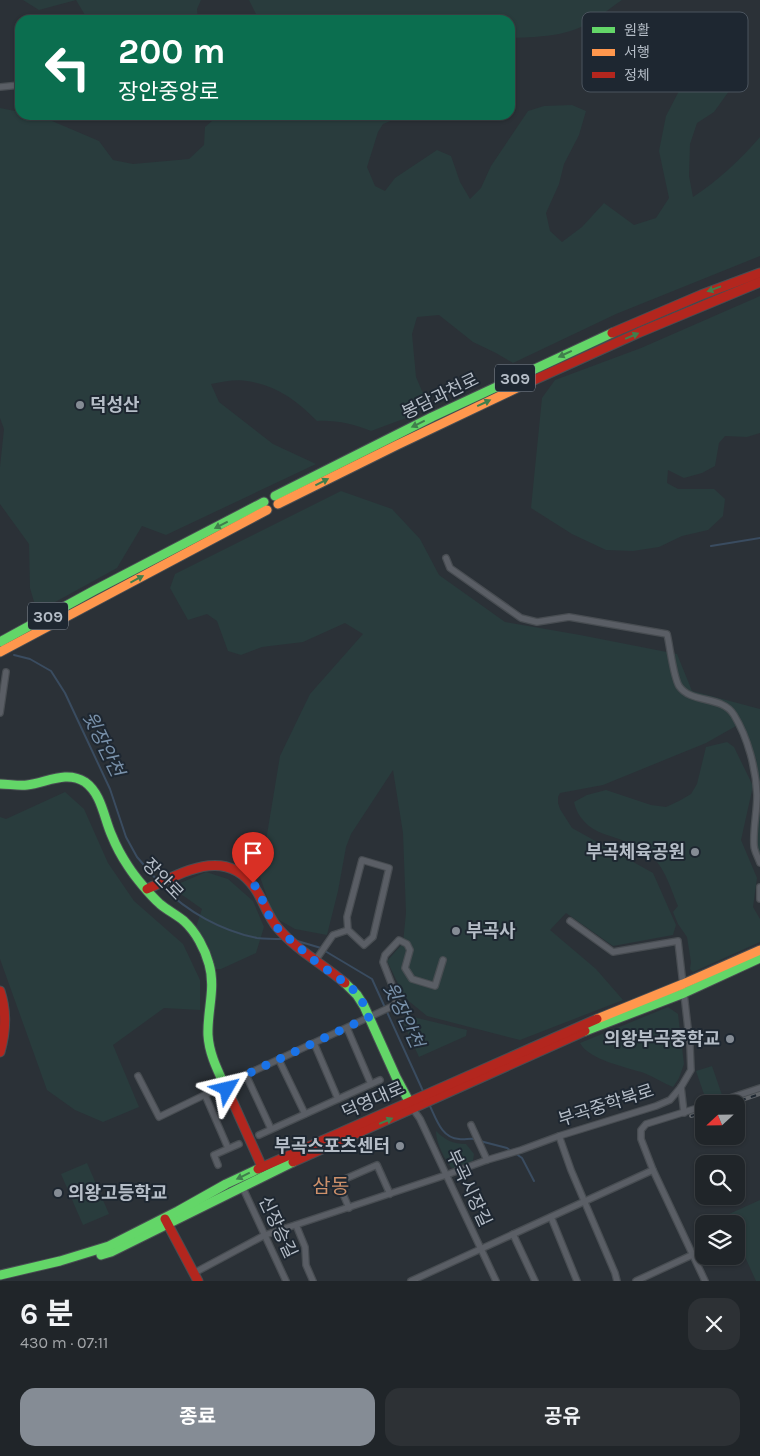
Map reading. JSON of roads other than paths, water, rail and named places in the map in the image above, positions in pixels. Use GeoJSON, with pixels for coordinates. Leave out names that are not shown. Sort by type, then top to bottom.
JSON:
{"type":"FeatureCollection","features":[{"type":"Feature","properties":{"kind":"main road","name":"봉담과천로"},"geometry":{"type":"LineString","coordinates":[[760,273],[709,291],[616,331],[357,453],[277,500],[637,333],[760,282]]}},
{"type":"Feature","properties":{"kind":"main road","name":"309"},"geometry":{"type":"LineString","coordinates":[[0,642],[95,590],[266,506],[0,652]]}},
{"type":"Feature","properties":{"kind":"main road","name":"장안로"},"geometry":{"type":"LineString","coordinates":[[0,784],[24,785],[57,777],[77,778],[86,783],[94,792],[110,832],[134,876],[150,888],[157,901],[186,923],[196,936],[209,963],[212,978],[213,988],[208,1028],[208,1043],[211,1057],[262,1167]]}},
{"type":"Feature","properties":{"kind":"main road"},"geometry":{"type":"LineString","coordinates":[[150,888],[203,865],[222,865],[231,868],[253,883],[270,918],[279,930],[297,946],[317,957],[351,987],[362,1001],[372,1016],[414,1104]]}},
{"type":"Feature","properties":{"kind":"main road","name":"덕영대로"},"geometry":{"type":"LineString","coordinates":[[683,988],[760,950]]}},
{"type":"Feature","properties":{"kind":"main road","name":"덕영대로"},"geometry":{"type":"LineString","coordinates":[[2,1281],[63,1267],[111,1252],[226,1184],[262,1167],[430,1097],[574,1028],[760,958]]}},
{"type":"Feature","properties":{"kind":"main road"},"geometry":{"type":"LineString","coordinates":[[0,991],[6,1013],[5,1034],[0,1052]]}},
{"type":"Feature","properties":{"kind":"main road"},"geometry":{"type":"LineString","coordinates":[[0,1012],[0,1031]]}},
{"type":"Feature","properties":{"kind":"main road","name":"덕영대로"},"geometry":{"type":"LineString","coordinates":[[0,1275],[60,1261],[109,1246],[242,1186],[414,1104]]}},
{"type":"Feature","properties":{"kind":"main road"},"geometry":{"type":"LineString","coordinates":[[166,1221],[196,1277]]}},
{"type":"Feature","properties":{"kind":"street"},"geometry":{"type":"LineString","coordinates":[[0,87],[15,86]]}},
{"type":"Feature","properties":{"kind":"street"},"geometry":{"type":"LineString","coordinates":[[446,558],[450,568],[521,618],[536,622],[569,617],[667,634],[675,677],[680,686],[685,692],[723,704],[734,714],[743,734],[754,763],[757,795],[754,846],[760,863]]}},
{"type":"Feature","properties":{"kind":"street"},"geometry":{"type":"LineString","coordinates":[[0,712],[6,672]]}},
{"type":"Feature","properties":{"kind":"street"},"geometry":{"type":"LineString","coordinates":[[362,860],[389,868],[372,937],[364,945],[348,930],[347,917],[362,860]]}},
{"type":"Feature","properties":{"kind":"street"},"geometry":{"type":"LineString","coordinates":[[760,887],[760,898]]}},
{"type":"Feature","properties":{"kind":"street","name":"부곡중학북로"},"geometry":{"type":"LineString","coordinates":[[487,1160],[670,1100],[681,1087],[691,1070],[678,941],[613,952],[570,921]]}},
{"type":"Feature","properties":{"kind":"street"},"geometry":{"type":"LineString","coordinates":[[317,957],[333,935],[348,930]]}},
{"type":"Feature","properties":{"kind":"street"},"geometry":{"type":"LineString","coordinates":[[138,1076],[159,1117],[395,1005],[397,998],[383,962],[385,955],[399,940],[407,944],[410,950],[406,968],[412,979],[435,986],[442,960]]}},
{"type":"Feature","properties":{"kind":"street"},"geometry":{"type":"LineString","coordinates":[[347,1028],[371,1084]]}},
{"type":"Feature","properties":{"kind":"street"},"geometry":{"type":"LineString","coordinates":[[314,1043],[338,1099]]}},
{"type":"Feature","properties":{"kind":"street"},"geometry":{"type":"LineString","coordinates":[[279,1060],[305,1114]]}},
{"type":"Feature","properties":{"kind":"street"},"geometry":{"type":"LineString","coordinates":[[246,1075],[271,1129]]}},
{"type":"Feature","properties":{"kind":"street"},"geometry":{"type":"LineString","coordinates":[[259,1135],[380,1080]]}},
{"type":"Feature","properties":{"kind":"street"},"geometry":{"type":"LineString","coordinates":[[681,1087],[684,1113]]}},
{"type":"Feature","properties":{"kind":"street"},"geometry":{"type":"LineString","coordinates":[[739,1095],[760,1088]]}},
{"type":"Feature","properties":{"kind":"street"},"geometry":{"type":"LineString","coordinates":[[205,1095],[228,1148]]}},
{"type":"Feature","properties":{"kind":"street","name":"부곡시장길"},"geometry":{"type":"LineString","coordinates":[[414,1104],[496,1281]]}},
{"type":"Feature","properties":{"kind":"street"},"geometry":{"type":"LineString","coordinates":[[695,1109],[646,1124],[641,1130],[641,1139],[653,1170],[705,1281]]}},
{"type":"Feature","properties":{"kind":"street"},"geometry":{"type":"LineString","coordinates":[[196,1277],[265,1235],[487,1160],[472,1125]]}},
{"type":"Feature","properties":{"kind":"street"},"geometry":{"type":"LineString","coordinates":[[559,1136],[617,1281]]}},
{"type":"Feature","properties":{"kind":"street"},"geometry":{"type":"LineString","coordinates":[[218,1165],[214,1155],[239,1144]]}},
{"type":"Feature","properties":{"kind":"street"},"geometry":{"type":"LineString","coordinates":[[349,1208],[338,1182],[377,1165],[390,1194]]}},
{"type":"Feature","properties":{"kind":"street"},"geometry":{"type":"LineString","coordinates":[[414,1280],[653,1170]]}},
{"type":"Feature","properties":{"kind":"street","name":"신장승길"},"geometry":{"type":"LineString","coordinates":[[242,1186],[286,1281]]}},
{"type":"Feature","properties":{"kind":"street"},"geometry":{"type":"LineString","coordinates":[[551,1217],[577,1281]]}},
{"type":"Feature","properties":{"kind":"street"},"geometry":{"type":"LineString","coordinates":[[296,1225],[305,1248],[306,1265],[313,1281]]}},
{"type":"Feature","properties":{"kind":"street"},"geometry":{"type":"LineString","coordinates":[[513,1234],[535,1281]]}},
{"type":"Feature","properties":{"kind":"street"},"geometry":{"type":"LineString","coordinates":[[636,1281],[692,1254]]}},
{"type":"Feature","properties":{"kind":"waterway"},"geometry":{"type":"LineString","coordinates":[[711,546],[760,538]]}},
{"type":"Feature","properties":{"kind":"waterway","name":"윗장안천"},"geometry":{"type":"LineString","coordinates":[[14,655],[30,659],[51,671],[65,693],[110,789],[126,837],[137,857],[157,880]]}},
{"type":"Feature","properties":{"kind":"waterway","name":"윗장안천"},"geometry":{"type":"LineString","coordinates":[[162,886],[194,912],[231,931],[257,938],[285,939]]}},
{"type":"Feature","properties":{"kind":"waterway","name":"윗장안천"},"geometry":{"type":"LineString","coordinates":[[294,940],[321,948]]}},
{"type":"Feature","properties":{"kind":"waterway","name":"윗장안천"},"geometry":{"type":"LineString","coordinates":[[325,951],[372,979],[423,1091]]}},
{"type":"Feature","properties":{"kind":"waterway","name":"윗장안천"},"geometry":{"type":"LineString","coordinates":[[429,1104],[443,1131],[448,1135],[459,1139],[475,1139]]}},
{"type":"Feature","properties":{"kind":"waterway","name":"윗장안천"},"geometry":{"type":"LineString","coordinates":[[480,1141],[507,1148],[511,1151]]}},
{"type":"Feature","properties":{"kind":"waterway","name":"윗장안천"},"geometry":{"type":"LineString","coordinates":[[515,1153],[522,1158],[534,1181]]}},
{"type":"Feature","properties":{"kind":"railway"},"geometry":{"type":"LineString","coordinates":[[745,1099],[760,1094]]}},
{"type":"Feature","properties":{"kind":"railway"},"geometry":{"type":"LineString","coordinates":[[691,1116],[695,1115]]}},
{"type":"Feature","properties":{"kind":"place","name":"덕성산"},"geometry":{"type":"Point","coordinates":[80,405]}},
{"type":"Feature","properties":{"kind":"place","name":"부곡체육공원"},"geometry":{"type":"Point","coordinates":[695,852]}},
{"type":"Feature","properties":{"kind":"place","name":"부곡사"},"geometry":{"type":"Point","coordinates":[456,931]}},
{"type":"Feature","properties":{"kind":"place","name":"의왕부곡중학교"},"geometry":{"type":"Point","coordinates":[730,1039]}},
{"type":"Feature","properties":{"kind":"place","name":"부곡스포츠센터"},"geometry":{"type":"Point","coordinates":[400,1146]}},
{"type":"Feature","properties":{"kind":"place","name":"의왕고등학교"},"geometry":{"type":"Point","coordinates":[58,1193]}},
{"type":"Feature","properties":{"kind":"district","name":"삼동"},"geometry":{"type":"Point","coordinates":[331,1186]}}]}
